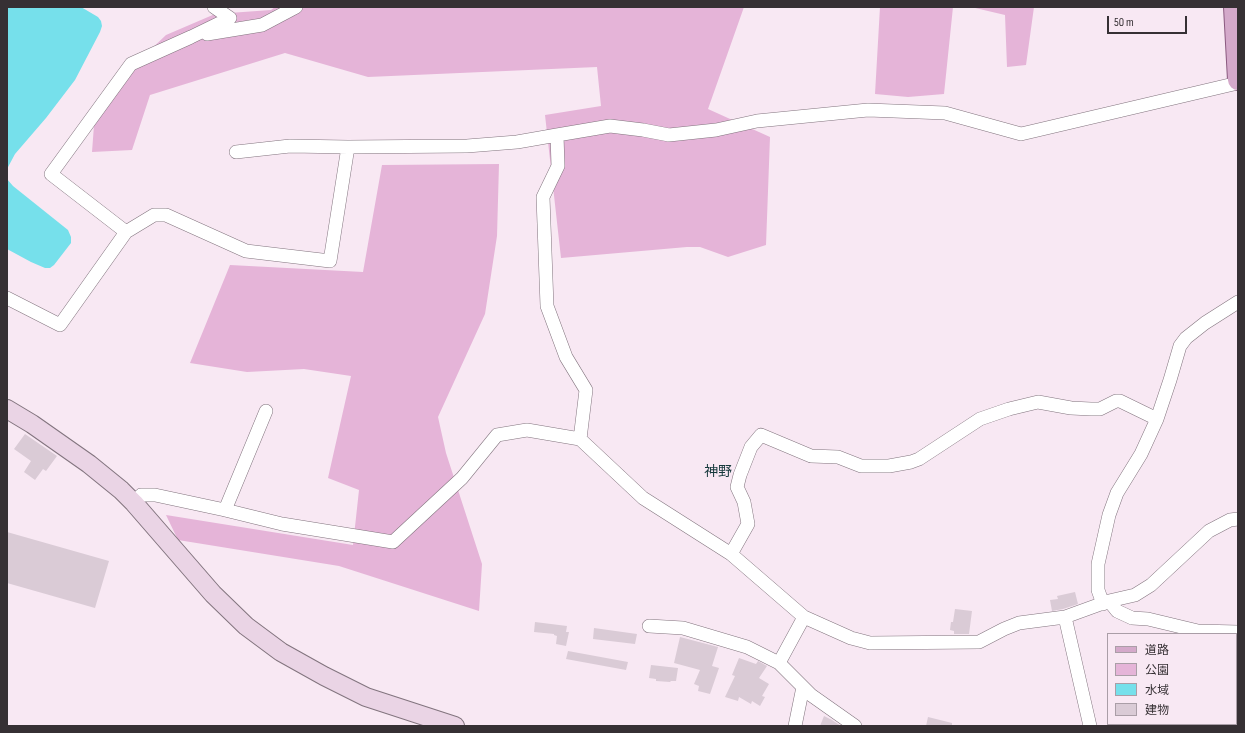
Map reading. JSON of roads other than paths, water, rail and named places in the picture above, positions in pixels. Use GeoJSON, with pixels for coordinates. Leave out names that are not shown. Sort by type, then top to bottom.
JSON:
{"type":"FeatureCollection","features":[{"type":"Feature","properties":{"kind":"main road"},"geometry":{"type":"LineString","coordinates":[[1234,7],[1238,80]]}},
{"type":"Feature","properties":{"kind":"street"},"geometry":{"type":"LineString","coordinates":[[126,232],[51,174],[131,64],[230,18],[214,7]]}},
{"type":"Feature","properties":{"kind":"street"},"geometry":{"type":"LineString","coordinates":[[191,37],[262,25],[296,7]]}},
{"type":"Feature","properties":{"kind":"street"},"geometry":{"type":"LineString","coordinates":[[236,152],[290,146],[468,146],[517,142],[610,126],[669,135],[716,130],[758,121],[868,110],[945,113],[1022,134],[1238,84]]}},
{"type":"Feature","properties":{"kind":"street"},"geometry":{"type":"LineString","coordinates":[[557,135],[558,166],[543,197],[547,306],[566,357],[586,390],[580,438]]}},
{"type":"Feature","properties":{"kind":"street"},"geometry":{"type":"LineString","coordinates":[[7,298],[60,325],[126,232],[154,216],[166,216],[246,251],[330,261],[348,147]]}},
{"type":"Feature","properties":{"kind":"street"},"geometry":{"type":"LineString","coordinates":[[1238,302],[1205,323],[1186,338],[1180,346],[1157,419],[1141,454],[1117,493],[1109,515],[1098,564],[1098,590],[1106,602],[1132,618],[1148,619],[1198,630],[1238,632]]}},
{"type":"Feature","properties":{"kind":"street"},"geometry":{"type":"LineString","coordinates":[[731,554],[748,524],[744,502],[737,487],[740,475],[751,447],[761,435],[810,456],[838,457],[861,466],[889,466],[919,459],[980,419],[1009,408],[1038,402],[1070,408],[1091,409],[1100,408],[1116,401],[1120,401],[1157,419]]}},
{"type":"Feature","properties":{"kind":"street"},"geometry":{"type":"LineString","coordinates":[[7,409],[32,424],[89,464],[121,490],[213,594],[246,626],[281,652],[366,697],[455,726]]}},
{"type":"Feature","properties":{"kind":"street"},"geometry":{"type":"LineString","coordinates":[[225,510],[266,411]]}},
{"type":"Feature","properties":{"kind":"street"},"geometry":{"type":"LineString","coordinates":[[134,503],[141,495],[155,495],[282,524],[393,542],[462,478],[497,435],[527,430],[580,438],[643,498],[731,554],[804,617],[851,638],[870,643],[979,642],[1019,623],[1065,617],[1106,602],[1135,595],[1151,586],[1209,531],[1230,520],[1238,519]]}},
{"type":"Feature","properties":{"kind":"street"},"geometry":{"type":"LineString","coordinates":[[779,663],[804,617]]}},
{"type":"Feature","properties":{"kind":"street"},"geometry":{"type":"LineString","coordinates":[[1065,617],[1090,726]]}},
{"type":"Feature","properties":{"kind":"street"},"geometry":{"type":"LineString","coordinates":[[648,626],[683,628],[748,646],[779,663],[811,695],[855,726]]}},
{"type":"Feature","properties":{"kind":"street"},"geometry":{"type":"LineString","coordinates":[[795,726],[803,687]]}},
{"type":"Feature","properties":{"kind":"water"},"geometry":{"type":"Polygon","coordinates":[[[7,7],[81,7],[98,17],[102,26],[75,80],[46,118],[15,154],[7,169],[7,7]]]}},
{"type":"Feature","properties":{"kind":"water"},"geometry":{"type":"Polygon","coordinates":[[[7,179],[13,186],[68,230],[71,237],[71,243],[50,268],[45,268],[31,262],[7,249],[7,179]]]}},
{"type":"Feature","properties":{"kind":"district","name":"神野"},"geometry":{"type":"Point","coordinates":[718,472]}}]}
